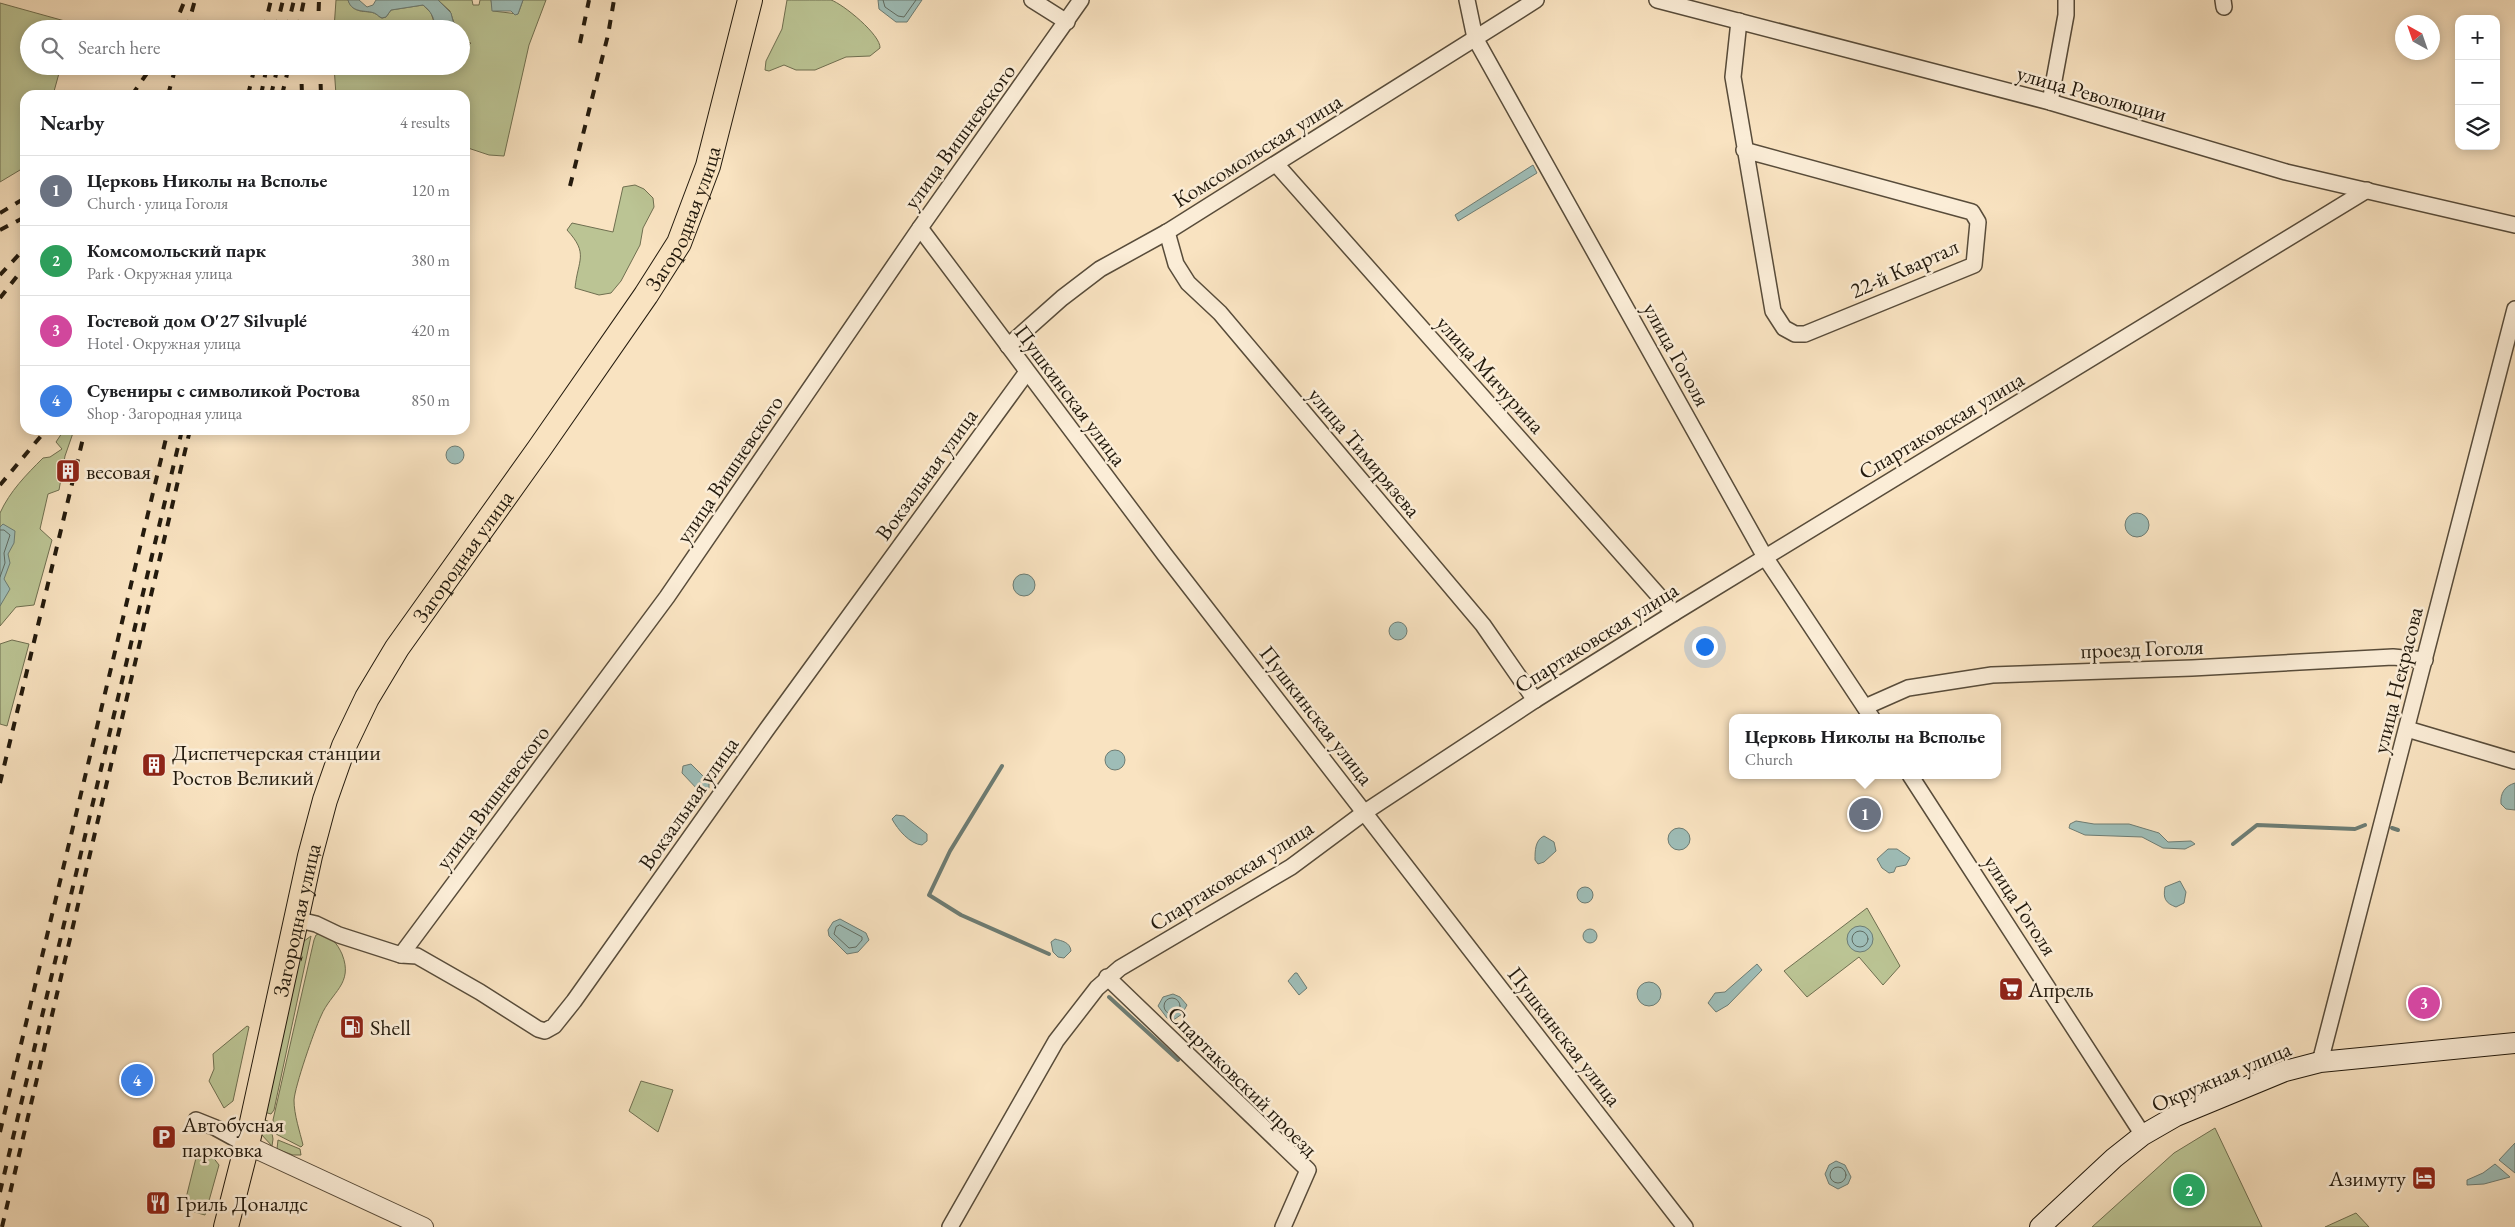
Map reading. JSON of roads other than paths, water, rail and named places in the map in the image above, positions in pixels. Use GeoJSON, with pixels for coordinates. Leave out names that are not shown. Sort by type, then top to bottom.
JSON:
{"type":"FeatureCollection","features":[{"type":"Feature","properties":{"kind":"highway","name":"Загородная улица"},"geometry":{"type":"LineString","coordinates":[[242,1142],[282,920],[315,791],[345,715],[356,693],[406,612],[636,287],[661,247],[684,194],[736,0]]}},
{"type":"Feature","properties":{"kind":"highway","name":"Загородная улица"},"geometry":{"type":"LineString","coordinates":[[242,1142],[325,800],[344,746],[367,698],[417,619],[537,452],[646,295],[679,242],[708,166],[750,0]]}},
{"type":"Feature","properties":{"kind":"highway"},"geometry":{"type":"LineString","coordinates":[[213,1227],[242,1142]]}},
{"type":"Feature","properties":{"kind":"highway"},"geometry":{"type":"LineString","coordinates":[[226,1227],[242,1142]]}},
{"type":"Feature","properties":{"kind":"main road","name":"Окружная улица"},"geometry":{"type":"LineString","coordinates":[[2040,1227],[2114,1158],[2143,1135],[2176,1116],[2285,1071],[2320,1062],[2515,1043]]}},
{"type":"Feature","properties":{"kind":"street"},"geometry":{"type":"LineString","coordinates":[[1032,0],[1067,22]]}},
{"type":"Feature","properties":{"kind":"street","name":"улица Вишневского"},"geometry":{"type":"LineString","coordinates":[[401,955],[667,597],[920,228],[1081,0]]}},
{"type":"Feature","properties":{"kind":"street","name":"улица Гоголя"},"geometry":{"type":"LineString","coordinates":[[1467,0],[1475,38],[1765,557],[1868,712]]}},
{"type":"Feature","properties":{"kind":"street","name":"Комсомольская улица"},"geometry":{"type":"LineString","coordinates":[[1008,346],[1062,298],[1100,270],[1167,232],[1536,0]]}},
{"type":"Feature","properties":{"kind":"street","name":"улица Революции"},"geometry":{"type":"LineString","coordinates":[[1658,0],[2050,102],[2279,170],[2515,225]]}},
{"type":"Feature","properties":{"kind":"street"},"geometry":{"type":"LineString","coordinates":[[2050,102],[2066,15],[2066,0]]}},
{"type":"Feature","properties":{"kind":"street","name":"22-й Квартал"},"geometry":{"type":"LineString","coordinates":[[1739,21],[1733,77],[1744,150],[1773,311],[1784,328],[1795,334],[1805,334],[1974,265],[1978,222],[1972,212],[1744,150]]}},
{"type":"Feature","properties":{"kind":"street","name":"улица Мичурина"},"geometry":{"type":"LineString","coordinates":[[1276,164],[1674,613]]}},
{"type":"Feature","properties":{"kind":"street","name":"Спартаковская улица"},"geometry":{"type":"LineString","coordinates":[[950,1227],[1056,1041],[1107,977],[1291,867],[1365,812],[1535,700],[1674,613],[2367,190]]}},
{"type":"Feature","properties":{"kind":"street","name":"Пушкинская улица"},"geometry":{"type":"LineString","coordinates":[[920,228],[1165,555],[1685,1227]]}},
{"type":"Feature","properties":{"kind":"street","name":"улица Тимирязева"},"geometry":{"type":"LineString","coordinates":[[1167,232],[1176,264],[1188,283],[1220,313],[1483,625],[1535,700]]}},
{"type":"Feature","properties":{"kind":"street","name":"улица Некрасова"},"geometry":{"type":"LineString","coordinates":[[2320,1062],[2515,309]]}},
{"type":"Feature","properties":{"kind":"street","name":"Вокзальная улица"},"geometry":{"type":"LineString","coordinates":[[295,920],[316,924],[339,935],[401,955],[417,956],[480,992],[538,1029],[545,1031],[554,1026],[574,1001],[766,729],[1027,372]]}},
{"type":"Feature","properties":{"kind":"street","name":"проезд Гоголя"},"geometry":{"type":"LineString","coordinates":[[1868,712],[1908,688],[1992,675],[2192,668],[2393,657],[2424,660]]}},
{"type":"Feature","properties":{"kind":"street"},"geometry":{"type":"LineString","coordinates":[[2407,729],[2515,762]]}},
{"type":"Feature","properties":{"kind":"street","name":"улица Гоголя"},"geometry":{"type":"LineString","coordinates":[[1913,779],[2143,1135]]}},
{"type":"Feature","properties":{"kind":"street","name":"Спартаковский проезд"},"geometry":{"type":"LineString","coordinates":[[1107,977],[1308,1170],[1283,1227]]}},
{"type":"Feature","properties":{"kind":"street"},"geometry":{"type":"LineString","coordinates":[[196,1120],[424,1227]]}},
{"type":"Feature","properties":{"kind":"water"},"geometry":{"type":"Polygon","coordinates":[[[348,0],[359,0],[367,7],[373,5],[376,0],[438,0],[451,13],[453,20],[433,20],[423,5],[391,10],[386,17],[382,18],[373,13],[357,10],[350,5],[348,0]]]}},
{"type":"Feature","properties":{"kind":"water"},"geometry":{"type":"Polygon","coordinates":[[[491,0],[523,0],[518,14],[515,15],[511,11],[492,11],[491,0]]]}},
{"type":"Feature","properties":{"kind":"water"},"geometry":{"type":"Polygon","coordinates":[[[878,0],[922,0],[907,22],[896,22],[879,9],[878,0]]]}},
{"type":"Feature","properties":{"kind":"water"},"geometry":{"type":"Polygon","coordinates":[[[1533,165],[1537,173],[1458,221],[1455,215],[1533,165]]]}},
{"type":"Feature","properties":{"kind":"water"},"geometry":{"type":"Polygon","coordinates":[[[455,446],[461,449],[464,455],[461,461],[455,464],[449,461],[446,455],[449,449],[455,446]]]}},
{"type":"Feature","properties":{"kind":"water"},"geometry":{"type":"Polygon","coordinates":[[[2137,513],[2146,516],[2149,525],[2146,534],[2137,537],[2128,534],[2125,525],[2128,516],[2137,513]]]}},
{"type":"Feature","properties":{"kind":"water"},"geometry":{"type":"Polygon","coordinates":[[[3,524],[15,531],[14,543],[8,554],[10,563],[4,579],[10,589],[0,606],[0,527],[3,524]]]}},
{"type":"Feature","properties":{"kind":"water"},"geometry":{"type":"Polygon","coordinates":[[[1024,574],[1032,577],[1035,585],[1032,593],[1024,596],[1016,593],[1013,585],[1016,577],[1024,574]]]}},
{"type":"Feature","properties":{"kind":"water"},"geometry":{"type":"Polygon","coordinates":[[[1394,622],[1402,622],[1407,627],[1405,638],[1394,640],[1389,635],[1389,627],[1394,622]]]}},
{"type":"Feature","properties":{"kind":"water"},"geometry":{"type":"Polygon","coordinates":[[[1115,750],[1122,753],[1125,760],[1122,767],[1115,770],[1108,767],[1105,760],[1108,753],[1115,750]]]}},
{"type":"Feature","properties":{"kind":"water"},"geometry":{"type":"Polygon","coordinates":[[[691,764],[709,782],[709,788],[705,793],[700,792],[682,773],[683,766],[691,764]]]}},
{"type":"Feature","properties":{"kind":"water"},"geometry":{"type":"Polygon","coordinates":[[[2515,783],[2515,810],[2506,809],[2501,804],[2502,793],[2508,786],[2515,783]]]}},
{"type":"Feature","properties":{"kind":"water"},"geometry":{"type":"Polygon","coordinates":[[[896,815],[904,816],[927,834],[927,841],[922,845],[909,839],[901,832],[892,819],[896,815]]]}},
{"type":"Feature","properties":{"kind":"water"},"geometry":{"type":"Polygon","coordinates":[[[2076,821],[2094,824],[2129,824],[2159,833],[2168,842],[2191,841],[2195,844],[2185,849],[2163,848],[2142,837],[2085,835],[2069,828],[2070,824],[2076,821]]]}},
{"type":"Feature","properties":{"kind":"water"},"geometry":{"type":"Polygon","coordinates":[[[1679,828],[1687,831],[1690,839],[1687,847],[1679,850],[1671,847],[1668,839],[1671,831],[1679,828]]]}},
{"type":"Feature","properties":{"kind":"water"},"geometry":{"type":"Polygon","coordinates":[[[1544,836],[1554,842],[1556,851],[1544,862],[1538,864],[1535,860],[1536,846],[1544,836]]]}},
{"type":"Feature","properties":{"kind":"water"},"geometry":{"type":"Polygon","coordinates":[[[1888,849],[1897,849],[1910,858],[1906,865],[1896,867],[1894,872],[1889,873],[1882,868],[1877,859],[1888,849]]]}},
{"type":"Feature","properties":{"kind":"water"},"geometry":{"type":"Polygon","coordinates":[[[2180,881],[2186,892],[2184,903],[2176,907],[2169,904],[2166,900],[2164,894],[2165,887],[2180,881]]]}},
{"type":"Feature","properties":{"kind":"water"},"geometry":{"type":"Polygon","coordinates":[[[1582,887],[1588,887],[1593,892],[1591,901],[1582,903],[1577,898],[1577,892],[1582,887]]]}},
{"type":"Feature","properties":{"kind":"water"},"geometry":{"type":"Polygon","coordinates":[[[840,919],[866,933],[869,940],[858,952],[847,954],[829,936],[828,930],[833,922],[840,919]]]}},
{"type":"Feature","properties":{"kind":"water"},"geometry":{"type":"Polygon","coordinates":[[[1860,926],[1869,930],[1873,939],[1869,948],[1860,952],[1851,948],[1847,939],[1851,930],[1860,926]]]}},
{"type":"Feature","properties":{"kind":"water"},"geometry":{"type":"Polygon","coordinates":[[[1587,929],[1593,929],[1597,936],[1593,943],[1587,943],[1583,939],[1583,933],[1587,929]]]}},
{"type":"Feature","properties":{"kind":"water"},"geometry":{"type":"Polygon","coordinates":[[[1055,939],[1065,942],[1070,948],[1071,951],[1064,958],[1058,957],[1053,952],[1051,942],[1055,939]]]}},
{"type":"Feature","properties":{"kind":"water"},"geometry":{"type":"Polygon","coordinates":[[[1757,964],[1762,970],[1728,1005],[1716,1012],[1708,1003],[1715,993],[1725,992],[1757,964]]]}},
{"type":"Feature","properties":{"kind":"water"},"geometry":{"type":"Polygon","coordinates":[[[1297,973],[1307,988],[1299,995],[1288,981],[1297,973]]]}},
{"type":"Feature","properties":{"kind":"water"},"geometry":{"type":"Polygon","coordinates":[[[1649,982],[1658,985],[1661,994],[1658,1003],[1649,1006],[1640,1003],[1637,994],[1640,985],[1649,982]]]}},
{"type":"Feature","properties":{"kind":"water"},"geometry":{"type":"Polygon","coordinates":[[[1173,994],[1180,997],[1187,1005],[1182,1014],[1172,1021],[1167,1018],[1158,1006],[1163,997],[1173,994]]]}},
{"type":"Feature","properties":{"kind":"water"},"geometry":{"type":"Polygon","coordinates":[[[2515,1143],[2515,1173],[2499,1160],[2515,1143]]]}},
{"type":"Feature","properties":{"kind":"water"},"geometry":{"type":"Polygon","coordinates":[[[1836,1161],[1845,1165],[1851,1177],[1848,1184],[1838,1189],[1829,1184],[1825,1174],[1829,1165],[1836,1161]]]}},
{"type":"Feature","properties":{"kind":"water"},"geometry":{"type":"Polygon","coordinates":[[[2495,1164],[2510,1177],[2484,1184],[2467,1185],[2467,1180],[2483,1173],[2495,1164]]]}},
{"type":"Feature","properties":{"kind":"waterway"},"geometry":{"type":"LineString","coordinates":[[1002,766],[950,851],[929,895],[961,915],[1049,954]]}},
{"type":"Feature","properties":{"kind":"waterway"},"geometry":{"type":"LineString","coordinates":[[2233,844],[2257,825],[2355,829],[2365,825]]}},
{"type":"Feature","properties":{"kind":"waterway"},"geometry":{"type":"LineString","coordinates":[[2392,828],[2398,830]]}},
{"type":"Feature","properties":{"kind":"waterway"},"geometry":{"type":"LineString","coordinates":[[1109,997],[1178,1060]]}},
{"type":"Feature","properties":{"kind":"railway"},"geometry":{"type":"LineString","coordinates":[[177,20],[185,0]]}},
{"type":"Feature","properties":{"kind":"railway"},"geometry":{"type":"LineString","coordinates":[[189,20],[195,0]]}},
{"type":"Feature","properties":{"kind":"railway"},"geometry":{"type":"LineString","coordinates":[[266,20],[271,0]]}},
{"type":"Feature","properties":{"kind":"railway"},"geometry":{"type":"LineString","coordinates":[[278,20],[283,0]]}},
{"type":"Feature","properties":{"kind":"railway"},"geometry":{"type":"LineString","coordinates":[[289,20],[294,0]]}},
{"type":"Feature","properties":{"kind":"railway"},"geometry":{"type":"LineString","coordinates":[[300,20],[304,0]]}},
{"type":"Feature","properties":{"kind":"railway"},"geometry":{"type":"LineString","coordinates":[[318,20],[319,0]]}},
{"type":"Feature","properties":{"kind":"railway"},"geometry":{"type":"LineString","coordinates":[[580,43],[589,0]]}},
{"type":"Feature","properties":{"kind":"railway"},"geometry":{"type":"LineString","coordinates":[[570,186],[608,35],[614,0]]}},
{"type":"Feature","properties":{"kind":"railway"},"geometry":{"type":"LineString","coordinates":[[135,90],[146,75]]}},
{"type":"Feature","properties":{"kind":"railway"},"geometry":{"type":"LineString","coordinates":[[169,90],[174,75]]}},
{"type":"Feature","properties":{"kind":"railway"},"geometry":{"type":"LineString","coordinates":[[249,90],[253,75]]}},
{"type":"Feature","properties":{"kind":"railway"},"geometry":{"type":"LineString","coordinates":[[262,90],[265,75]]}},
{"type":"Feature","properties":{"kind":"railway"},"geometry":{"type":"LineString","coordinates":[[272,90],[276,75]]}},
{"type":"Feature","properties":{"kind":"railway"},"geometry":{"type":"LineString","coordinates":[[283,90],[287,75]]}},
{"type":"Feature","properties":{"kind":"railway"},"geometry":{"type":"LineString","coordinates":[[301,75],[302,90]]}},
{"type":"Feature","properties":{"kind":"railway"},"geometry":{"type":"LineString","coordinates":[[320,75],[321,90]]}},
{"type":"Feature","properties":{"kind":"railway"},"geometry":{"type":"LineString","coordinates":[[0,213],[20,201]]}},
{"type":"Feature","properties":{"kind":"railway"},"geometry":{"type":"LineString","coordinates":[[0,230],[20,220]]}},
{"type":"Feature","properties":{"kind":"railway"},"geometry":{"type":"LineString","coordinates":[[0,275],[20,253]]}},
{"type":"Feature","properties":{"kind":"railway"},"geometry":{"type":"LineString","coordinates":[[0,298],[20,272]]}},
{"type":"Feature","properties":{"kind":"railway"},"geometry":{"type":"LineString","coordinates":[[0,485],[42,435]]}},
{"type":"Feature","properties":{"kind":"railway"},"geometry":{"type":"LineString","coordinates":[[0,783],[84,435]]}},
{"type":"Feature","properties":{"kind":"railway"},"geometry":{"type":"LineString","coordinates":[[0,1132],[167,435]]}},
{"type":"Feature","properties":{"kind":"railway"},"geometry":{"type":"LineString","coordinates":[[0,1192],[181,435]]}},
{"type":"Feature","properties":{"kind":"railway"},"geometry":{"type":"LineString","coordinates":[[2,1227],[189,435]]}},
{"type":"Feature","properties":{"kind":"place","name":"весовая"},"geometry":{"type":"Point","coordinates":[68,471]}},
{"type":"Feature","properties":{"kind":"place","name":"Диспетчерская станции Ростов Великий"},"geometry":{"type":"Point","coordinates":[154,765]}},
{"type":"Feature","properties":{"kind":"place","name":"Церковь Николы на Всполье"},"geometry":{"type":"Point","coordinates":[1865,814]}},
{"type":"Feature","properties":{"kind":"place","name":"Апрель"},"geometry":{"type":"Point","coordinates":[2011,989]}},
{"type":"Feature","properties":{"kind":"place","name":"Гостевой дом O'27 Silvuplé"},"geometry":{"type":"Point","coordinates":[2424,1003]}},
{"type":"Feature","properties":{"kind":"place","name":"Shell"},"geometry":{"type":"Point","coordinates":[352,1027]}},
{"type":"Feature","properties":{"kind":"place","name":"Сувениры с символикой Ростова"},"geometry":{"type":"Point","coordinates":[137,1080]}},
{"type":"Feature","properties":{"kind":"place","name":"Автобусная парковка"},"geometry":{"type":"Point","coordinates":[164,1137]}},
{"type":"Feature","properties":{"kind":"place","name":"Азимуту"},"geometry":{"type":"Point","coordinates":[2424,1178]}},
{"type":"Feature","properties":{"kind":"place","name":"Комсомольский парк"},"geometry":{"type":"Point","coordinates":[2189,1190]}},
{"type":"Feature","properties":{"kind":"place","name":"Гриль Доналдс"},"geometry":{"type":"Point","coordinates":[158,1203]}}]}
